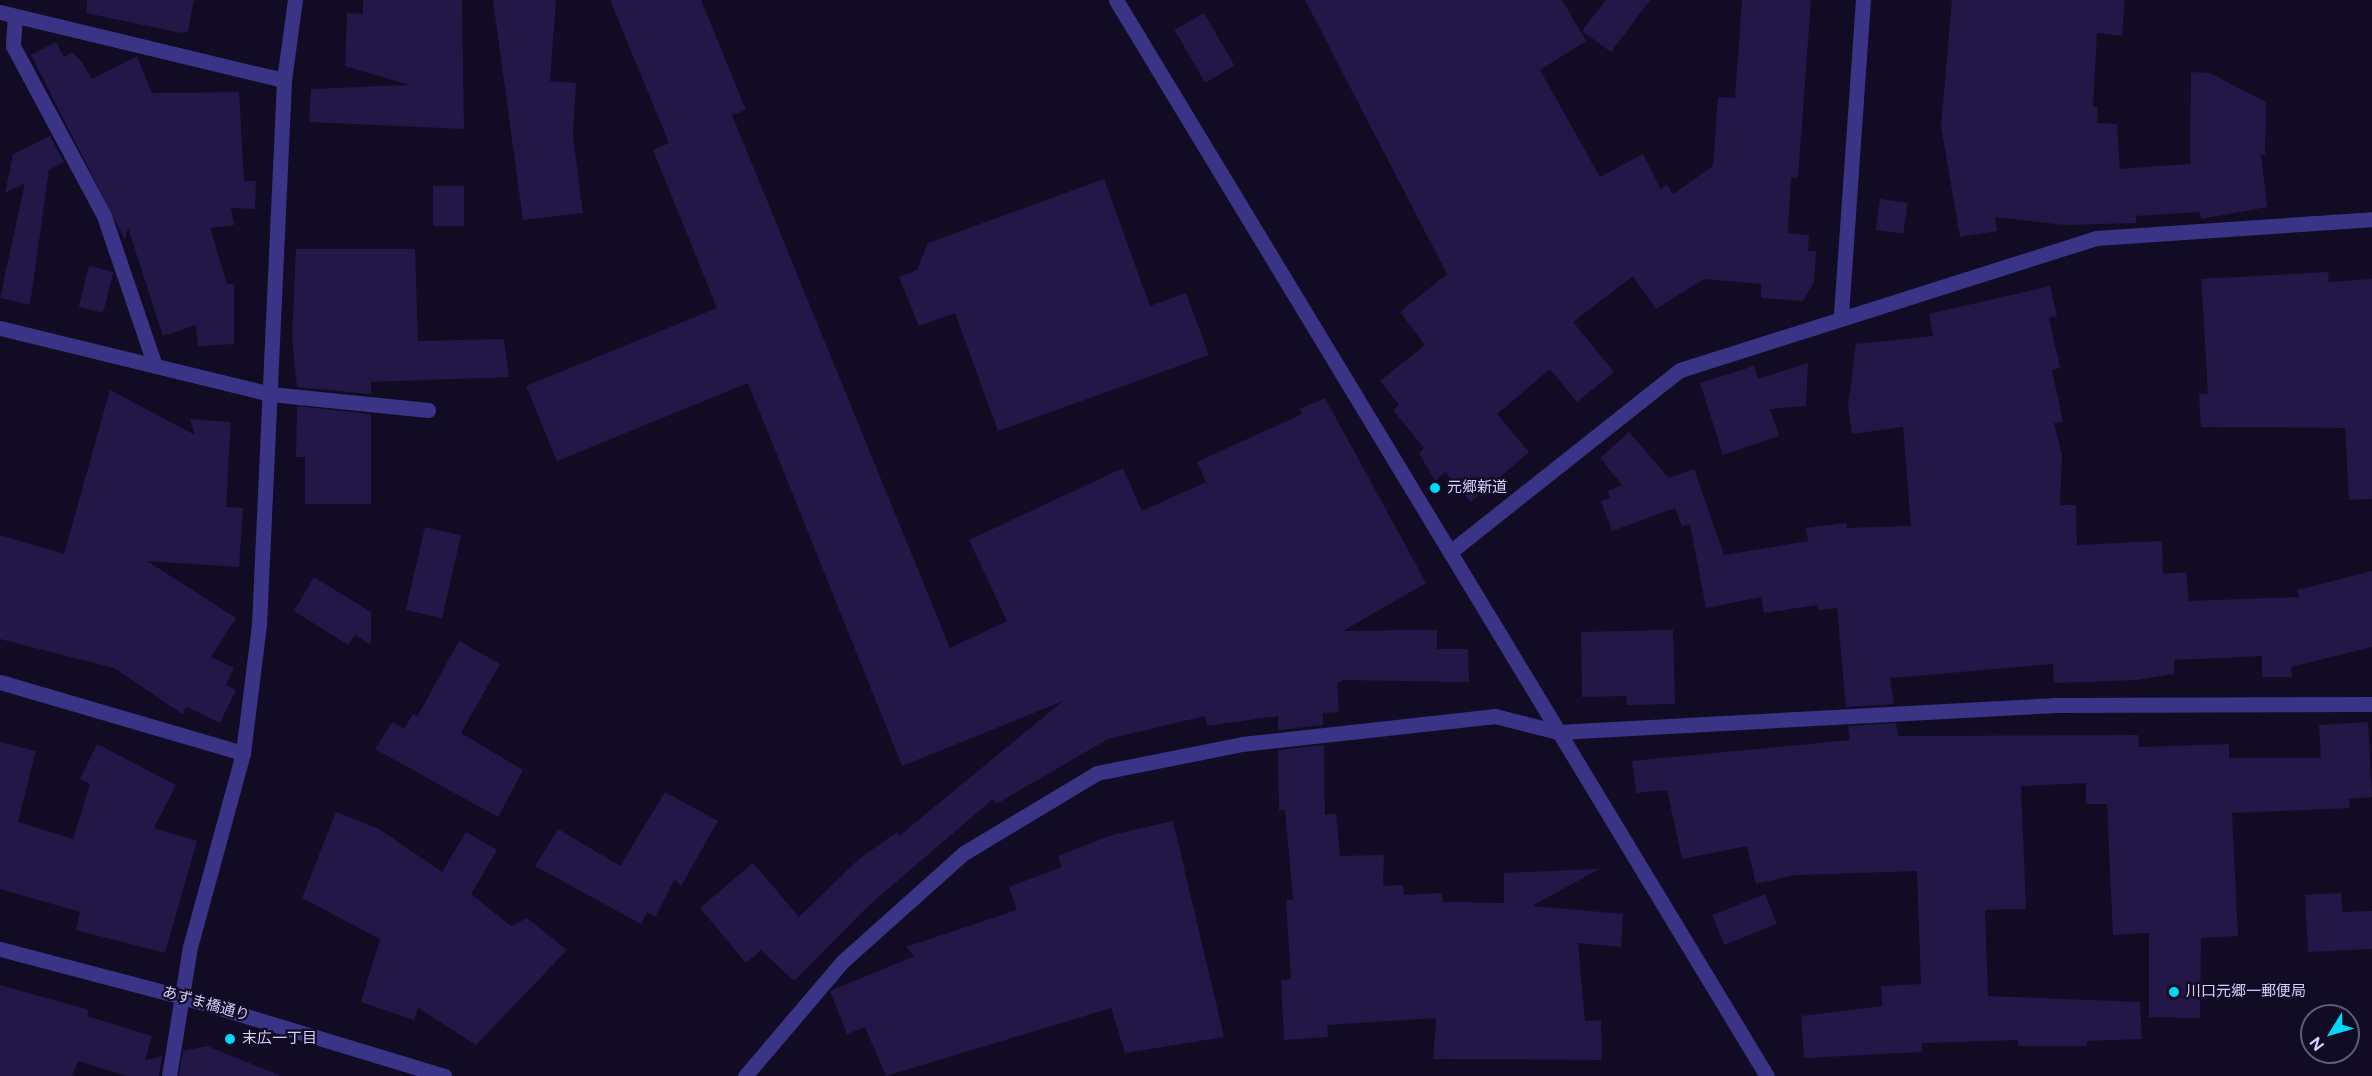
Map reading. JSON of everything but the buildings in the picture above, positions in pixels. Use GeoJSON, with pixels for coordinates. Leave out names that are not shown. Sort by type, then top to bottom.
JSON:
{"type":"FeatureCollection","features":[{"type":"Feature","properties":{"kind":"street"},"geometry":{"type":"LineString","coordinates":[[169,1076],[190,947],[243,753],[259,625],[284,80],[294,0]]}},
{"type":"Feature","properties":{"kind":"street"},"geometry":{"type":"LineString","coordinates":[[1116,0],[1767,1076]]}},
{"type":"Feature","properties":{"kind":"street"},"geometry":{"type":"LineString","coordinates":[[1841,314],[1863,0]]}},
{"type":"Feature","properties":{"kind":"street"},"geometry":{"type":"LineString","coordinates":[[155,366],[104,216],[14,46],[8,14],[284,80]]}},
{"type":"Feature","properties":{"kind":"street"},"geometry":{"type":"LineString","coordinates":[[1450,552],[1680,370],[1841,314],[2096,238],[2372,219]]}},
{"type":"Feature","properties":{"kind":"street"},"geometry":{"type":"LineString","coordinates":[[0,328],[270,394],[428,410]]}},
{"type":"Feature","properties":{"kind":"street"},"geometry":{"type":"LineString","coordinates":[[0,682],[243,753]]}},
{"type":"Feature","properties":{"kind":"street"},"geometry":{"type":"LineString","coordinates":[[745,1076],[843,961],[964,854],[1097,773],[1242,744],[1495,716],[1557,732],[2053,705],[2372,704]]}},
{"type":"Feature","properties":{"kind":"street","name":"あずま橋通り"},"geometry":{"type":"LineString","coordinates":[[0,949],[183,997],[444,1076]]}},
{"type":"Feature","properties":{"kind":"place","name":"元郷新道"},"geometry":{"type":"Point","coordinates":[1435,488]}},
{"type":"Feature","properties":{"kind":"place","name":"川口元郷一郵便局"},"geometry":{"type":"Point","coordinates":[2174,992]}},
{"type":"Feature","properties":{"kind":"place","name":"末広一丁目"},"geometry":{"type":"Point","coordinates":[230,1039]}}]}
